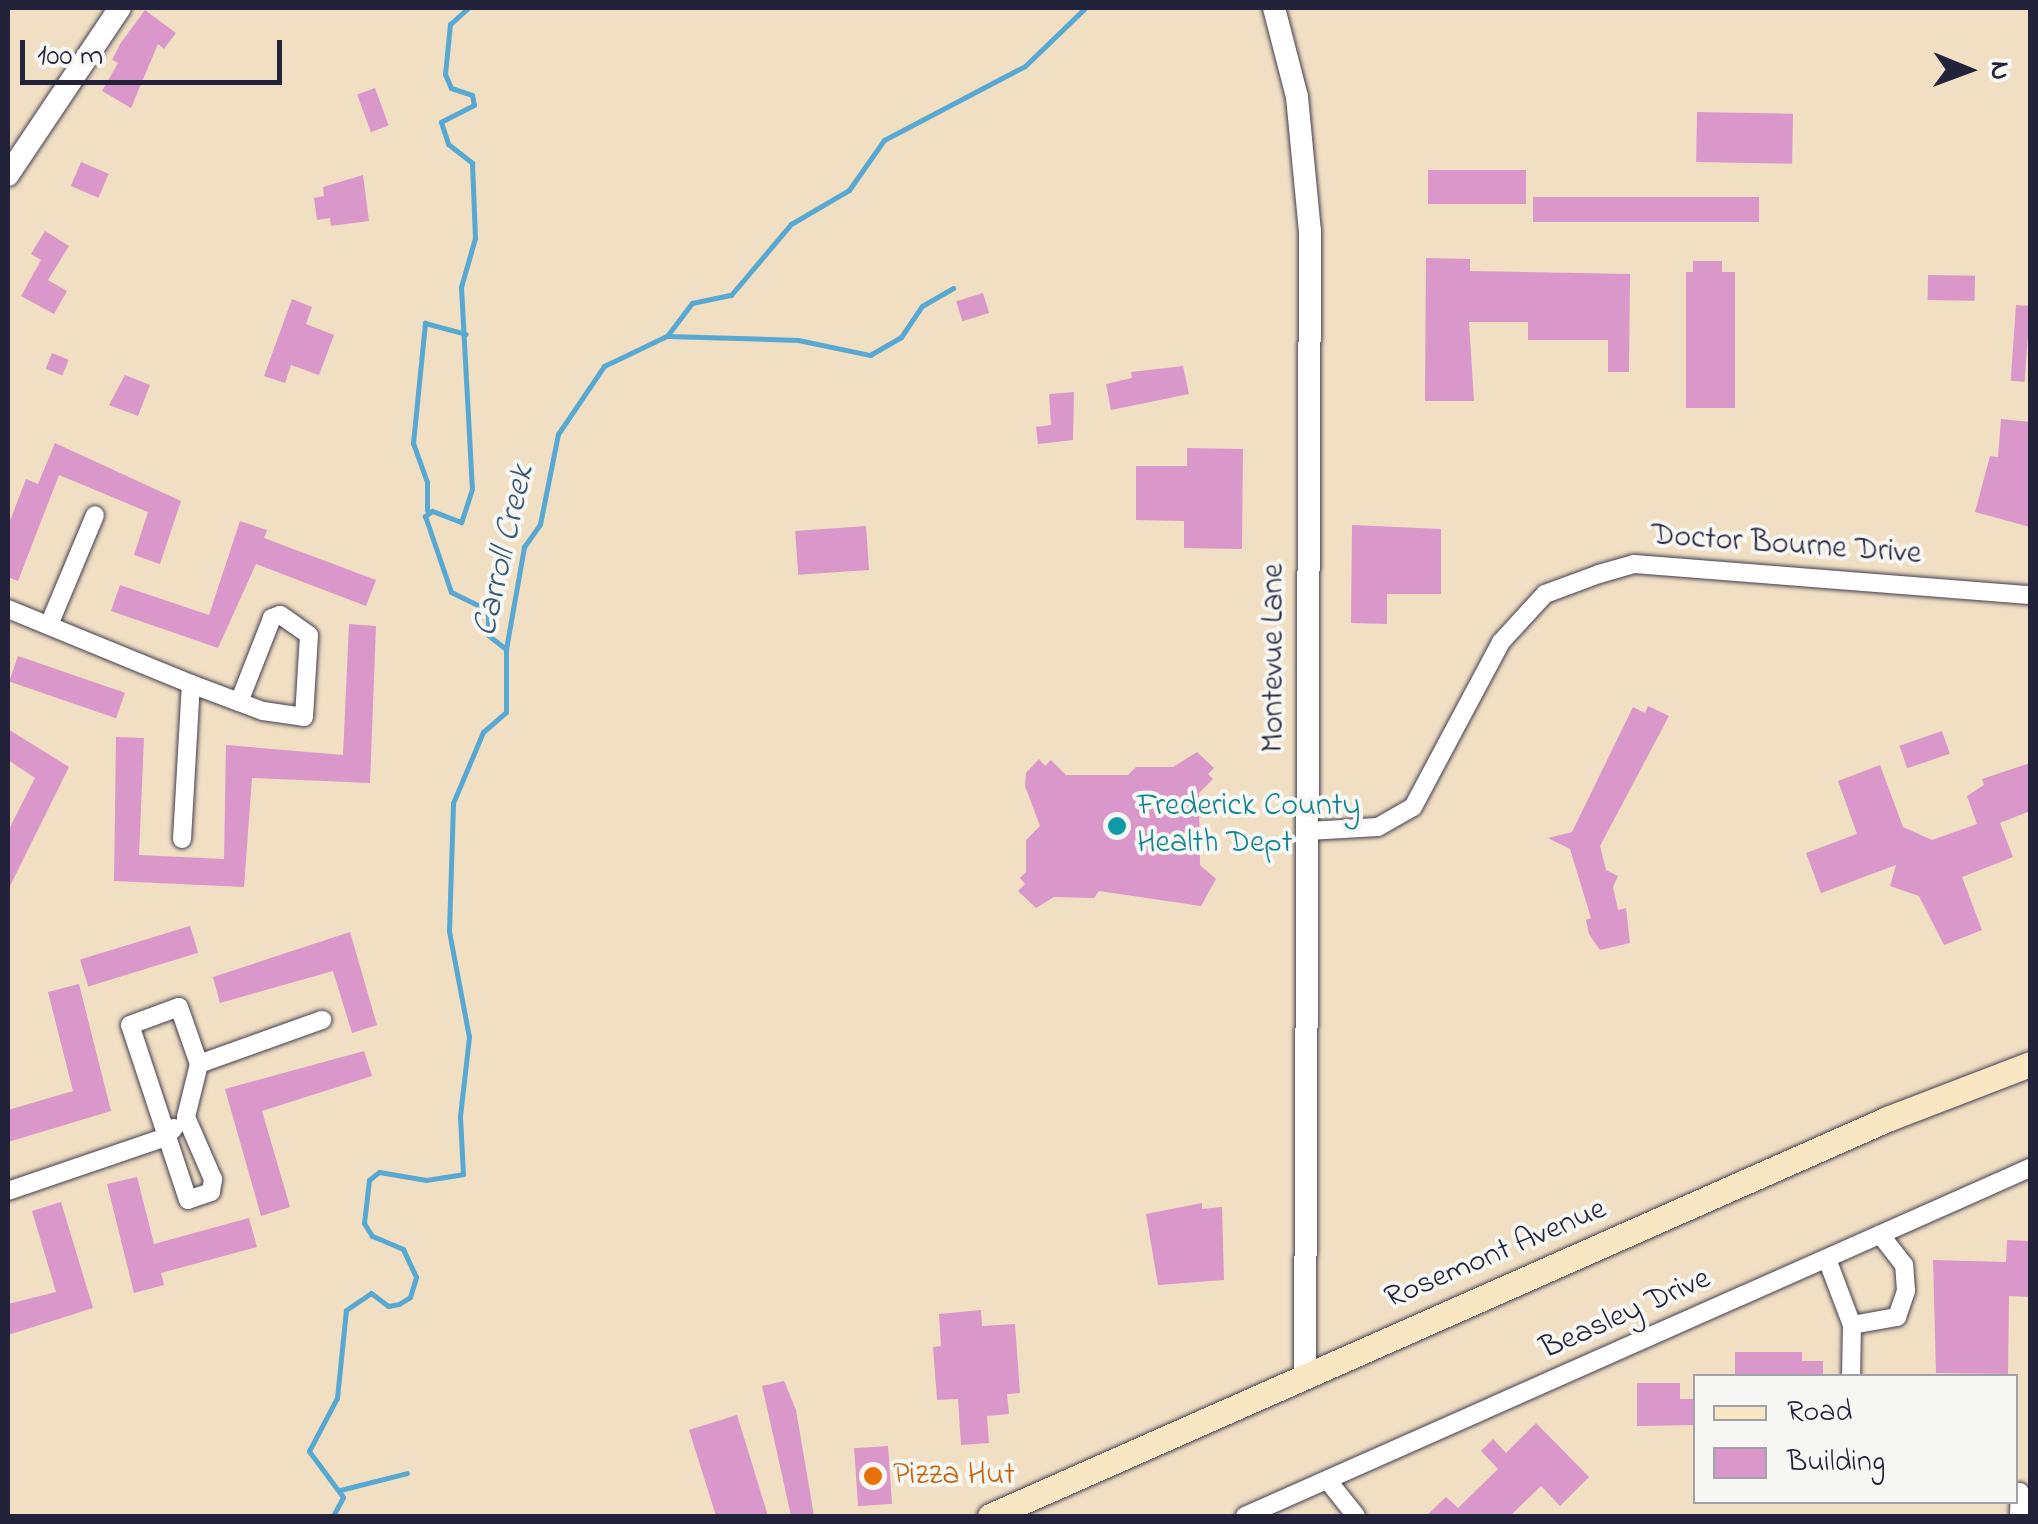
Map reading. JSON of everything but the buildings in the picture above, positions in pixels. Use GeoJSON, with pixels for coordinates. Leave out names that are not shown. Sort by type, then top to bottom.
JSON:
{"type":"FeatureCollection","features":[{"type":"Feature","properties":{"kind":"main road","name":"Rosemont Avenue"},"geometry":{"type":"LineString","coordinates":[[990,1516],[1305,1372],[1887,1119],[2030,1064]]}},
{"type":"Feature","properties":{"kind":"street"},"geometry":{"type":"LineString","coordinates":[[8,175],[120,8]]}},
{"type":"Feature","properties":{"kind":"street","name":"Montevue Lane"},"geometry":{"type":"LineString","coordinates":[[1274,8],[1297,97],[1310,231],[1305,1372]]}},
{"type":"Feature","properties":{"kind":"street"},"geometry":{"type":"LineString","coordinates":[[49,625],[94,515]]}},
{"type":"Feature","properties":{"kind":"street","name":"Doctor Bourne Drive"},"geometry":{"type":"LineString","coordinates":[[1308,831],[1378,827],[1413,808],[1501,642],[1545,594],[1599,574],[1634,564],[2030,596]]}},
{"type":"Feature","properties":{"kind":"street"},"geometry":{"type":"LineString","coordinates":[[8,610],[239,702],[304,717],[308,634],[280,615],[272,618],[239,702]]}},
{"type":"Feature","properties":{"kind":"street"},"geometry":{"type":"LineString","coordinates":[[182,839],[192,684]]}},
{"type":"Feature","properties":{"kind":"street"},"geometry":{"type":"LineString","coordinates":[[8,1191],[166,1137],[186,1117],[199,1064],[179,1007],[130,1024],[166,1137],[188,1200],[211,1192],[213,1178],[186,1117]]}},
{"type":"Feature","properties":{"kind":"street"},"geometry":{"type":"LineString","coordinates":[[199,1064],[322,1020]]}},
{"type":"Feature","properties":{"kind":"street","name":"Beasley Drive"},"geometry":{"type":"LineString","coordinates":[[1245,1516],[2030,1168]]}},
{"type":"Feature","properties":{"kind":"street"},"geometry":{"type":"LineString","coordinates":[[1852,1326],[1897,1317],[1906,1291],[1904,1265],[1880,1234]]}},
{"type":"Feature","properties":{"kind":"street"},"geometry":{"type":"LineString","coordinates":[[1828,1259],[1852,1326],[1851,1374]]}},
{"type":"Feature","properties":{"kind":"street"},"geometry":{"type":"LineString","coordinates":[[1329,1482],[1356,1516]]}},
{"type":"Feature","properties":{"kind":"street"},"geometry":{"type":"LineString","coordinates":[[2019,1516],[2022,1492]]}},
{"type":"Feature","properties":{"kind":"waterway"},"geometry":{"type":"LineString","coordinates":[[468,8],[450,24],[445,74],[451,88],[472,95],[474,105],[441,122],[448,144],[472,163],[475,238],[461,287],[472,489],[461,522],[432,511],[425,516],[451,592],[488,610],[488,635],[506,649]]}},
{"type":"Feature","properties":{"kind":"waterway","name":"Carroll Creek"},"geometry":{"type":"LineString","coordinates":[[333,1516],[343,1497],[309,1451],[337,1398],[346,1310],[371,1293],[388,1306],[399,1304],[410,1297],[416,1277],[403,1249],[372,1236],[364,1223],[369,1180],[379,1172],[426,1180],[463,1174],[460,1116],[469,1037],[449,931],[453,803],[483,732],[506,712],[506,649],[524,547],[540,524],[558,434],[604,366],[667,336],[692,303],[731,295],[791,224],[849,190],[884,140],[1025,66],[1085,8]]}},
{"type":"Feature","properties":{"kind":"waterway"},"geometry":{"type":"LineString","coordinates":[[667,336],[798,340],[870,355],[901,337],[922,306],[953,288]]}},
{"type":"Feature","properties":{"kind":"waterway"},"geometry":{"type":"LineString","coordinates":[[427,510],[427,482],[413,443],[425,323],[466,334]]}},
{"type":"Feature","properties":{"kind":"waterway"},"geometry":{"type":"LineString","coordinates":[[340,1490],[407,1473]]}},
{"type":"Feature","properties":{"kind":"place","name":"Frederick County Health Dept"},"geometry":{"type":"Point","coordinates":[1117,826]}},
{"type":"Feature","properties":{"kind":"place","name":"Pizza Hut"},"geometry":{"type":"Point","coordinates":[873,1476]}}]}
